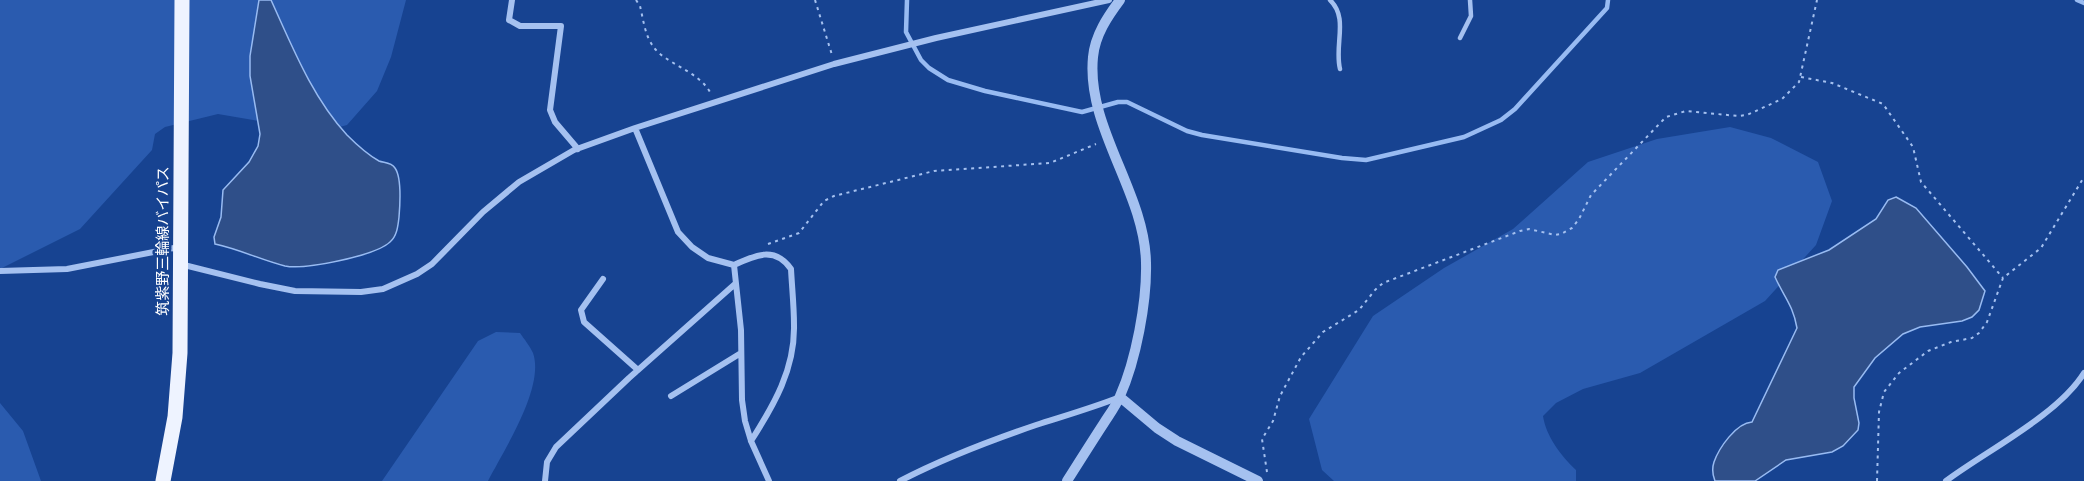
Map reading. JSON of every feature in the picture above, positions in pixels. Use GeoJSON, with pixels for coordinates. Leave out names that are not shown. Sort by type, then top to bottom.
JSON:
{"type":"FeatureCollection","features":[{"type":"Feature","properties":{"kind":"main road","name":"筑紫野三輪線バイパス"},"geometry":{"type":"LineString","coordinates":[[163,481],[176,406],[180,353],[182,0]]}},
{"type":"Feature","properties":{"kind":"street"},"geometry":{"type":"LineString","coordinates":[[512,0],[509,20],[520,26],[561,26],[550,110],[555,122],[578,149]]}},
{"type":"Feature","properties":{"kind":"street"},"geometry":{"type":"LineString","coordinates":[[180,264],[295,291],[361,292],[383,289],[417,274],[432,264],[483,212],[519,182],[578,149],[635,128],[834,64],[936,38],[1109,0]]}},
{"type":"Feature","properties":{"kind":"street"},"geometry":{"type":"LineString","coordinates":[[1067,481],[1120,397],[1139,330],[1146,289],[1146,261],[1140,222],[1109,137],[1095,87],[1093,56],[1102,27],[1120,0]]}},
{"type":"Feature","properties":{"kind":"street"},"geometry":{"type":"LineString","coordinates":[[635,128],[678,232],[692,247],[708,258],[734,265],[749,258],[771,254],[786,261],[791,269],[794,325],[789,365],[782,389],[751,441]]}},
{"type":"Feature","properties":{"kind":"street"},"geometry":{"type":"LineString","coordinates":[[0,271],[67,268],[180,247]]}},
{"type":"Feature","properties":{"kind":"street"},"geometry":{"type":"LineString","coordinates":[[734,265],[745,421],[751,441],[769,481]]}},
{"type":"Feature","properties":{"kind":"street"},"geometry":{"type":"LineString","coordinates":[[603,279],[580,310],[584,322],[638,370]]}},
{"type":"Feature","properties":{"kind":"street"},"geometry":{"type":"LineString","coordinates":[[545,481],[547,462],[556,447],[735,284]]}},
{"type":"Feature","properties":{"kind":"street"},"geometry":{"type":"LineString","coordinates":[[671,396],[741,353]]}},
{"type":"Feature","properties":{"kind":"street"},"geometry":{"type":"LineString","coordinates":[[1946,481],[2050,409],[2077,384],[2084,373]]}},
{"type":"Feature","properties":{"kind":"street"},"geometry":{"type":"LineString","coordinates":[[900,481],[974,447],[1120,397]]}},
{"type":"Feature","properties":{"kind":"street"},"geometry":{"type":"LineString","coordinates":[[1120,397],[1176,441],[1258,481]]}},
{"type":"Feature","properties":{"kind":"lane"},"geometry":{"type":"LineString","coordinates":[[1330,0],[1338,8],[1340,19],[1340,69]]}},
{"type":"Feature","properties":{"kind":"lane"},"geometry":{"type":"LineString","coordinates":[[1460,38],[1472,16],[1470,0]]}},
{"type":"Feature","properties":{"kind":"path"},"geometry":{"type":"LineString","coordinates":[[636,0],[653,47],[689,71],[709,89],[715,102]]}},
{"type":"Feature","properties":{"kind":"path"},"geometry":{"type":"LineString","coordinates":[[815,0],[834,64]]}},
{"type":"Feature","properties":{"kind":"path"},"geometry":{"type":"LineString","coordinates":[[1268,481],[1262,439],[1273,421],[1280,396],[1290,375],[1301,357],[1323,332],[1352,316],[1383,282],[1520,231],[1529,229],[1562,234],[1572,228],[1580,219],[1591,195],[1665,117],[1686,111],[1747,115],[1782,99],[1801,77],[1817,0]]}},
{"type":"Feature","properties":{"kind":"path"},"geometry":{"type":"LineString","coordinates":[[1801,77],[1832,83],[1883,104],[1913,147],[1921,182],[2003,278]]}},
{"type":"Feature","properties":{"kind":"path"},"geometry":{"type":"LineString","coordinates":[[749,258],[773,241],[799,232],[824,201],[834,196],[934,171],[1050,163],[1109,137]]}},
{"type":"Feature","properties":{"kind":"path"},"geometry":{"type":"LineString","coordinates":[[1877,481],[1880,412],[1884,392],[1899,373],[1928,351],[1951,342],[1972,338],[1979,333],[1987,322],[2003,278],[2041,248],[2084,177]]}},
{"type":"Feature","properties":{"kind":"shaded area"},"geometry":{"type":"Polygon","coordinates":[[[0,0],[406,0],[391,57],[377,91],[347,125],[314,134],[218,114],[165,127],[155,134],[152,150],[80,229],[0,269],[0,0]]]}},
{"type":"Feature","properties":{"kind":"shaded area"},"geometry":{"type":"Polygon","coordinates":[[[259,0],[271,0],[313,88],[347,135],[379,161],[393,166],[397,172],[400,185],[400,206],[396,234],[382,247],[339,261],[294,267],[276,264],[215,244],[214,237],[221,217],[223,190],[249,162],[258,146],[260,134],[250,76],[250,56],[259,0]]]}},
{"type":"Feature","properties":{"kind":"shaded area"},"geometry":{"type":"Polygon","coordinates":[[[1730,127],[1771,138],[1818,162],[1832,201],[1816,245],[1765,301],[1640,373],[1583,389],[1556,403],[1543,416],[1547,431],[1555,445],[1576,470],[1576,481],[1334,481],[1322,470],[1309,419],[1373,316],[1444,268],[1513,229],[1588,162],[1657,139],[1730,127]]]}},
{"type":"Feature","properties":{"kind":"shaded area"},"geometry":{"type":"Polygon","coordinates":[[[1896,197],[1916,208],[1985,291],[1979,310],[1972,317],[1962,321],[1920,327],[1903,334],[1875,358],[1854,387],[1858,430],[1843,446],[1832,452],[1786,460],[1755,481],[1715,481],[1713,464],[1716,456],[1734,431],[1752,422],[1797,328],[1791,307],[1775,277],[1778,270],[1829,250],[1876,219],[1888,200],[1896,197]]]}},
{"type":"Feature","properties":{"kind":"shaded area"},"geometry":{"type":"Polygon","coordinates":[[[496,332],[520,333],[533,353],[535,367],[533,383],[521,418],[488,481],[382,481],[478,341],[496,332]]]}},
{"type":"Feature","properties":{"kind":"shaded area"},"geometry":{"type":"Polygon","coordinates":[[[0,403],[23,431],[41,481],[0,481],[0,403]]]}},
{"type":"Feature","properties":{"kind":"waterway"},"geometry":{"type":"LineString","coordinates":[[907,0],[906,32],[921,60],[948,80],[985,91],[1082,112],[1118,102],[1127,102],[1187,131],[1202,135],[1366,160],[1464,137],[1501,120],[1515,109],[1607,8],[1608,0]]}},
{"type":"Feature","properties":{"kind":"waterway"},"geometry":{"type":"LineString","coordinates":[[2077,0],[2084,3]]}}]}
